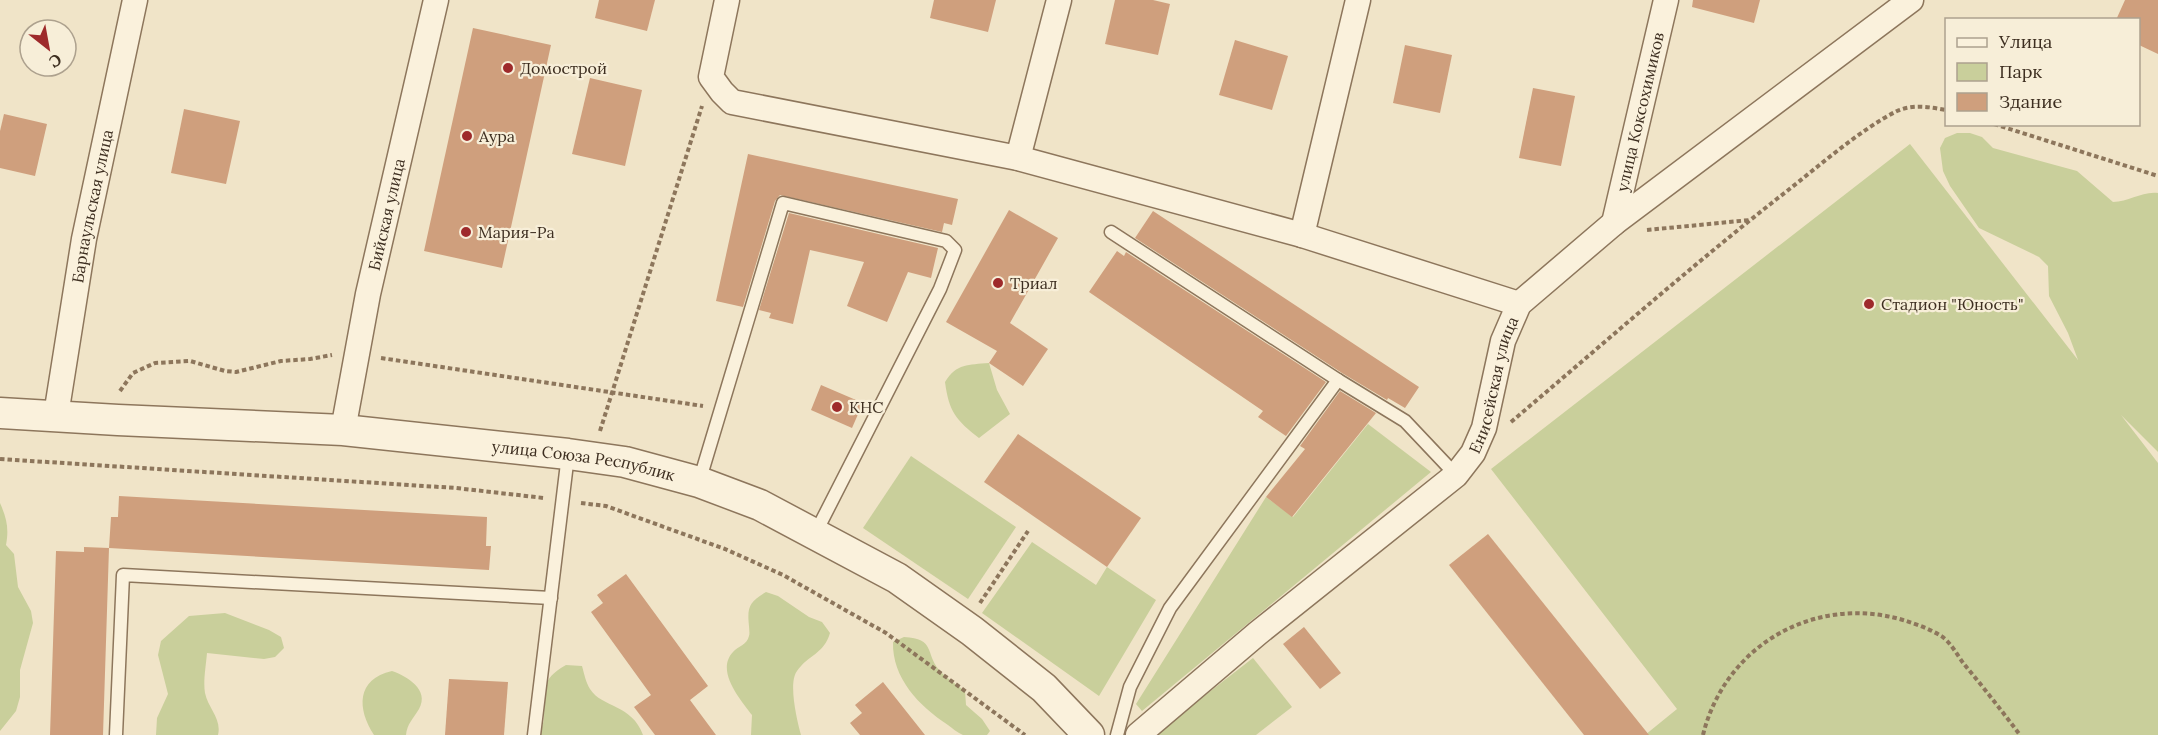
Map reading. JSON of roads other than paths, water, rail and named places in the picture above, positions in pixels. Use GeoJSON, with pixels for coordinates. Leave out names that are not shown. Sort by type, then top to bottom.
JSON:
{"type":"FeatureCollection","features":[{"type":"Feature","properties":{"kind":"street","name":"Барнаульская улица"},"geometry":{"type":"LineString","coordinates":[[56,416],[84,238],[135,0]]}},
{"type":"Feature","properties":{"kind":"street","name":"Бийская улица"},"geometry":{"type":"LineString","coordinates":[[343,430],[368,294],[436,0]]}},
{"type":"Feature","properties":{"kind":"street"},"geometry":{"type":"LineString","coordinates":[[727,0],[711,76],[732,102],[1018,158],[1302,235],[1519,304]]}},
{"type":"Feature","properties":{"kind":"street"},"geometry":{"type":"LineString","coordinates":[[1018,158],[1059,0]]}},
{"type":"Feature","properties":{"kind":"street"},"geometry":{"type":"LineString","coordinates":[[1302,235],[1358,0]]}},
{"type":"Feature","properties":{"kind":"street","name":"улица Коксохимиков"},"geometry":{"type":"LineString","coordinates":[[1608,228],[1666,0]]}},
{"type":"Feature","properties":{"kind":"street","name":"Енисейская улица"},"geometry":{"type":"LineString","coordinates":[[1138,735],[1258,633],[1456,475],[1473,453],[1484,428],[1503,341],[1519,304],[1608,228],[1911,0]]}},
{"type":"Feature","properties":{"kind":"street","name":"улица Союза Республик"},"geometry":{"type":"LineString","coordinates":[[0,413],[343,430],[579,455],[625,462],[699,482],[760,505],[897,578],[1044,688],[1089,735]]}},
{"type":"Feature","properties":{"kind":"lane"},"geometry":{"type":"LineString","coordinates":[[699,482],[783,203],[946,241],[955,250],[940,289],[815,534]]}},
{"type":"Feature","properties":{"kind":"lane"},"geometry":{"type":"LineString","coordinates":[[1111,232],[1405,421],[1456,475]]}},
{"type":"Feature","properties":{"kind":"lane"},"geometry":{"type":"LineString","coordinates":[[1117,735],[1130,687],[1170,608],[1338,380]]}},
{"type":"Feature","properties":{"kind":"lane"},"geometry":{"type":"LineString","coordinates":[[534,735],[562,501],[579,455]]}},
{"type":"Feature","properties":{"kind":"lane"},"geometry":{"type":"LineString","coordinates":[[116,735],[123,575],[551,598]]}},
{"type":"Feature","properties":{"kind":"place","name":"Домострой"},"geometry":{"type":"Point","coordinates":[508,68]}},
{"type":"Feature","properties":{"kind":"place","name":"Аура"},"geometry":{"type":"Point","coordinates":[467,136]}},
{"type":"Feature","properties":{"kind":"place","name":"Мария-Ра"},"geometry":{"type":"Point","coordinates":[466,232]}},
{"type":"Feature","properties":{"kind":"place","name":"Триал"},"geometry":{"type":"Point","coordinates":[998,283]}},
{"type":"Feature","properties":{"kind":"place","name":"Стадион \"Юность\""},"geometry":{"type":"Point","coordinates":[1869,304]}},
{"type":"Feature","properties":{"kind":"place","name":"КНС"},"geometry":{"type":"Point","coordinates":[837,407]}}]}
